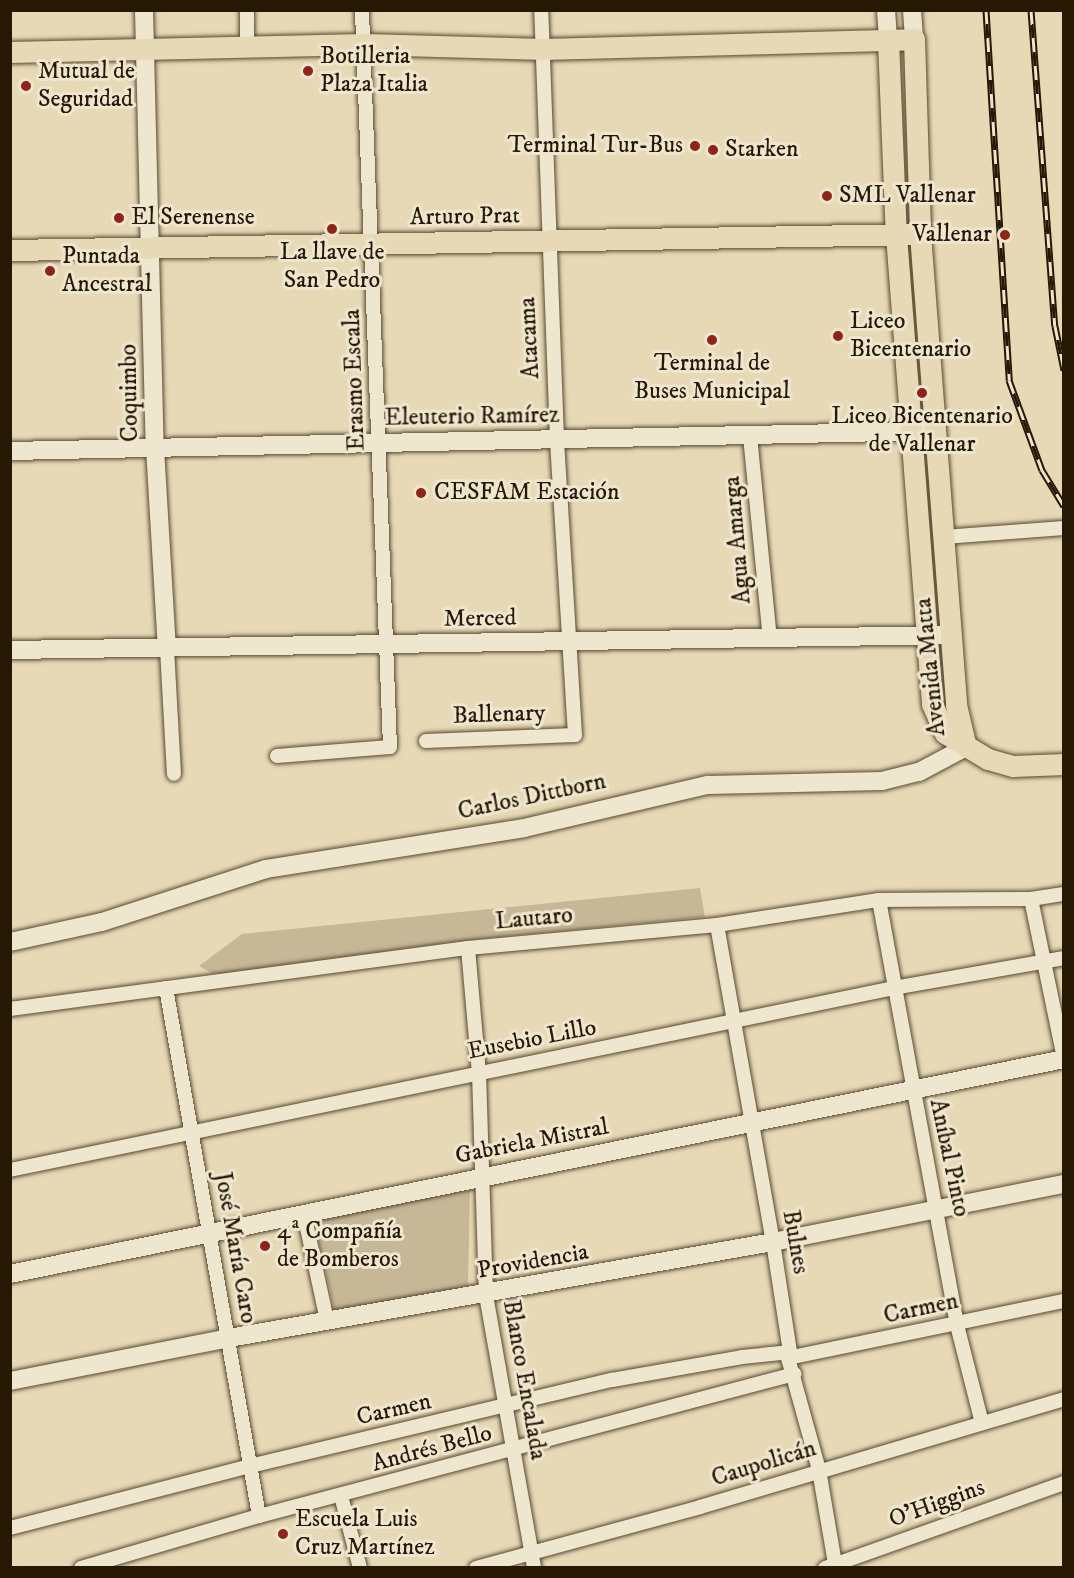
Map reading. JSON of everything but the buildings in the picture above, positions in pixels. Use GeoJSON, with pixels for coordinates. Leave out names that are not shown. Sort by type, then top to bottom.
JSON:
{"type":"FeatureCollection","features":[{"type":"Feature","properties":{"kind":"main road","name":"Coquimbo"},"geometry":{"type":"LineString","coordinates":[[144,10],[155,448],[167,649]]}},
{"type":"Feature","properties":{"kind":"main road","name":"Avenida Matta"},"geometry":{"type":"LineString","coordinates":[[886,10],[896,235],[932,704],[945,733],[966,747]]}},
{"type":"Feature","properties":{"kind":"main road","name":"Avenida Matta"},"geometry":{"type":"LineString","coordinates":[[912,10],[920,234],[956,705],[966,747]]}},
{"type":"Feature","properties":{"kind":"main road"},"geometry":{"type":"LineString","coordinates":[[10,52],[364,44],[543,49],[914,39]]}},
{"type":"Feature","properties":{"kind":"main road","name":"Arturo Prat"},"geometry":{"type":"LineString","coordinates":[[10,250],[920,234]]}},
{"type":"Feature","properties":{"kind":"main road","name":"Eleuterio Ramírez"},"geometry":{"type":"LineString","coordinates":[[10,451],[935,431]]}},
{"type":"Feature","properties":{"kind":"main road","name":"Merced"},"geometry":{"type":"LineString","coordinates":[[10,650],[951,635]]}},
{"type":"Feature","properties":{"kind":"main road"},"geometry":{"type":"LineString","coordinates":[[966,747],[1013,766],[1064,764]]}},
{"type":"Feature","properties":{"kind":"main road","name":"Carlos Dittborn"},"geometry":{"type":"LineString","coordinates":[[10,942],[102,922],[266,869],[524,828],[708,785],[882,781],[919,772],[966,747]]}},
{"type":"Feature","properties":{"kind":"main road","name":"Gabriela Mistral"},"geometry":{"type":"LineString","coordinates":[[10,1274],[480,1176],[912,1092],[1064,1059]]}},
{"type":"Feature","properties":{"kind":"main road","name":"Providencia"},"geometry":{"type":"LineString","coordinates":[[10,1381],[327,1320],[486,1295],[773,1242],[938,1206],[1064,1184]]}},
{"type":"Feature","properties":{"kind":"street"},"geometry":{"type":"LineString","coordinates":[[247,10],[247,47]]}},
{"type":"Feature","properties":{"kind":"street","name":"Erasmo Escala"},"geometry":{"type":"LineString","coordinates":[[277,756],[390,747],[388,644],[362,10]]}},
{"type":"Feature","properties":{"kind":"street","name":"Atacama"},"geometry":{"type":"LineString","coordinates":[[541,10],[557,440],[567,642],[575,735]]}},
{"type":"Feature","properties":{"kind":"street","name":"Agua Amarga"},"geometry":{"type":"LineString","coordinates":[[750,436],[770,639]]}},
{"type":"Feature","properties":{"kind":"street"},"geometry":{"type":"LineString","coordinates":[[944,537],[1064,528]]}},
{"type":"Feature","properties":{"kind":"street","name":"Coquimbo"},"geometry":{"type":"LineString","coordinates":[[167,649],[174,774]]}},
{"type":"Feature","properties":{"kind":"street","name":"Ballenary"},"geometry":{"type":"LineString","coordinates":[[426,741],[575,735]]}},
{"type":"Feature","properties":{"kind":"street","name":"Lautaro"},"geometry":{"type":"LineString","coordinates":[[10,1009],[468,948],[717,925],[879,900],[1031,899],[1064,894]]}},
{"type":"Feature","properties":{"kind":"street"},"geometry":{"type":"LineString","coordinates":[[1031,899],[1046,961],[1064,1059]]}},
{"type":"Feature","properties":{"kind":"street","name":"Aníbal Pinto"},"geometry":{"type":"LineString","coordinates":[[879,900],[912,1092],[938,1206],[957,1325],[982,1423]]}},
{"type":"Feature","properties":{"kind":"street","name":"Bulnes"},"geometry":{"type":"LineString","coordinates":[[717,925],[773,1242],[789,1355],[819,1470],[830,1566]]}},
{"type":"Feature","properties":{"kind":"street","name":"Blanco Encalada"},"geometry":{"type":"LineString","coordinates":[[468,948],[479,1073],[480,1176],[486,1295],[534,1568]]}},
{"type":"Feature","properties":{"kind":"street","name":"Eusebio Lillo"},"geometry":{"type":"LineString","coordinates":[[10,1170],[479,1073],[735,1023],[894,988],[1064,958]]}},
{"type":"Feature","properties":{"kind":"street","name":"José María Caro"},"geometry":{"type":"LineString","coordinates":[[166,988],[259,1516]]}},
{"type":"Feature","properties":{"kind":"street"},"geometry":{"type":"LineString","coordinates":[[304,1214],[327,1320]]}},
{"type":"Feature","properties":{"kind":"street","name":"Carmen"},"geometry":{"type":"LineString","coordinates":[[10,1527],[250,1466],[507,1408],[612,1380],[789,1355],[957,1325],[1064,1301]]}},
{"type":"Feature","properties":{"kind":"street","name":"Andrés Bello"},"geometry":{"type":"LineString","coordinates":[[81,1568],[259,1516],[515,1450],[794,1374]]}},
{"type":"Feature","properties":{"kind":"street","name":"Caupolicán"},"geometry":{"type":"LineString","coordinates":[[476,1568],[1064,1399]]}},
{"type":"Feature","properties":{"kind":"street","name":"O'Higgins"},"geometry":{"type":"LineString","coordinates":[[830,1566],[1064,1483]]}},
{"type":"Feature","properties":{"kind":"street"},"geometry":{"type":"LineString","coordinates":[[341,1496],[360,1568]]}},
{"type":"Feature","properties":{"kind":"shaded area"},"geometry":{"type":"Polygon","coordinates":[[[700,888],[705,917],[478,939],[215,975],[199,966],[242,934],[700,888]]]}},
{"type":"Feature","properties":{"kind":"shaded area"},"geometry":{"type":"Polygon","coordinates":[[[470,1187],[468,1287],[335,1311],[313,1218],[470,1187]]]}},
{"type":"Feature","properties":{"kind":"railway"},"geometry":{"type":"LineString","coordinates":[[986,10],[1009,380],[1042,470],[1064,506]]}},
{"type":"Feature","properties":{"kind":"railway"},"geometry":{"type":"LineString","coordinates":[[1031,10],[1055,326],[1064,370]]}},
{"type":"Feature","properties":{"kind":"place","name":"Botilleria Plaza Italia"},"geometry":{"type":"Point","coordinates":[308,71]}},
{"type":"Feature","properties":{"kind":"place","name":"Mutual de Seguridad"},"geometry":{"type":"Point","coordinates":[26,86]}},
{"type":"Feature","properties":{"kind":"place","name":"Terminal Tur-Bus"},"geometry":{"type":"Point","coordinates":[695,146]}},
{"type":"Feature","properties":{"kind":"place","name":"Starken"},"geometry":{"type":"Point","coordinates":[713,150]}},
{"type":"Feature","properties":{"kind":"place","name":"SML Vallenar"},"geometry":{"type":"Point","coordinates":[827,196]}},
{"type":"Feature","properties":{"kind":"place","name":"El Serenense"},"geometry":{"type":"Point","coordinates":[119,218]}},
{"type":"Feature","properties":{"kind":"place","name":"La llave de San Pedro"},"geometry":{"type":"Point","coordinates":[332,229]}},
{"type":"Feature","properties":{"kind":"place","name":"Vallenar"},"geometry":{"type":"Point","coordinates":[1005,235]}},
{"type":"Feature","properties":{"kind":"place","name":"Puntada Ancestral"},"geometry":{"type":"Point","coordinates":[50,271]}},
{"type":"Feature","properties":{"kind":"place","name":"Liceo Bicentenario"},"geometry":{"type":"Point","coordinates":[838,336]}},
{"type":"Feature","properties":{"kind":"place","name":"Terminal de Buses Municipal"},"geometry":{"type":"Point","coordinates":[712,340]}},
{"type":"Feature","properties":{"kind":"place","name":"Liceo Bicentenario de Vallenar"},"geometry":{"type":"Point","coordinates":[922,393]}},
{"type":"Feature","properties":{"kind":"place","name":"CESFAM Estación"},"geometry":{"type":"Point","coordinates":[421,493]}},
{"type":"Feature","properties":{"kind":"place","name":"4ª Compañía de Bomberos"},"geometry":{"type":"Point","coordinates":[265,1246]}},
{"type":"Feature","properties":{"kind":"place","name":"Escuela Luis Cruz Martínez"},"geometry":{"type":"Point","coordinates":[283,1534]}}]}
